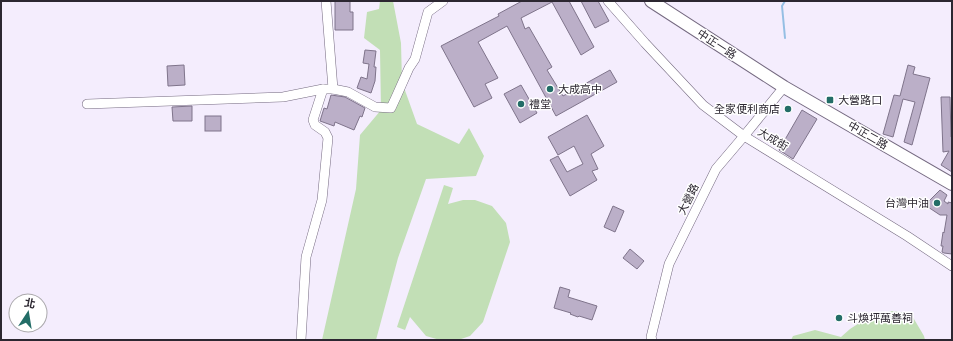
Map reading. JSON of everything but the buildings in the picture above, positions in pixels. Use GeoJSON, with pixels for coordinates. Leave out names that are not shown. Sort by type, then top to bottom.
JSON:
{"type":"FeatureCollection","features":[{"type":"Feature","properties":{"kind":"main road","name":"中正一路"},"geometry":{"type":"LineString","coordinates":[[651,1],[784,87]]}},
{"type":"Feature","properties":{"kind":"main road","name":"中正二路"},"geometry":{"type":"LineString","coordinates":[[784,87],[952,184]]}},
{"type":"Feature","properties":{"kind":"street"},"geometry":{"type":"LineString","coordinates":[[301,340],[306,257],[322,200],[328,138],[325,132],[315,126],[313,120],[328,89],[326,1]]}},
{"type":"Feature","properties":{"kind":"street"},"geometry":{"type":"LineString","coordinates":[[87,104],[283,97],[328,89],[348,92],[375,106],[391,108],[409,68],[416,59],[422,30],[428,12],[443,1]]}},
{"type":"Feature","properties":{"kind":"street","name":"大成街"},"geometry":{"type":"LineString","coordinates":[[608,1],[644,43],[703,105],[744,136],[907,236],[952,266]]}},
{"type":"Feature","properties":{"kind":"street","name":"大營路"},"geometry":{"type":"LineString","coordinates":[[652,340],[651,337],[670,264],[716,169],[784,87]]}},
{"type":"Feature","properties":{"kind":"green space"},"geometry":{"type":"Polygon","coordinates":[[[380,1],[393,1],[401,43],[402,82],[417,124],[459,144],[469,128],[484,156],[476,176],[426,179],[398,258],[376,340],[322,340],[356,189],[360,135],[381,110],[380,50],[364,38],[367,12],[379,9],[380,1]]]}},
{"type":"Feature","properties":{"kind":"green space"},"geometry":{"type":"Polygon","coordinates":[[[444,185],[453,188],[448,204],[463,200],[475,200],[492,206],[506,223],[510,242],[483,322],[470,336],[458,340],[440,340],[426,336],[410,317],[405,330],[397,327],[444,185]]]}},
{"type":"Feature","properties":{"kind":"green space"},"geometry":{"type":"Polygon","coordinates":[[[892,311],[911,314],[925,340],[791,340],[793,336],[815,330],[841,337],[864,320],[892,311]]]}},
{"type":"Feature","properties":{"kind":"waterway"},"geometry":{"type":"LineString","coordinates":[[785,1],[782,6],[785,38]]}},
{"type":"Feature","properties":{"kind":"place","name":"大成高中"},"geometry":{"type":"Point","coordinates":[550,89]}},
{"type":"Feature","properties":{"kind":"place","name":"大營路口"},"geometry":{"type":"Point","coordinates":[830,100]}},
{"type":"Feature","properties":{"kind":"place","name":"禮堂"},"geometry":{"type":"Point","coordinates":[521,104]}},
{"type":"Feature","properties":{"kind":"place","name":"全家便利商店"},"geometry":{"type":"Point","coordinates":[788,109]}},
{"type":"Feature","properties":{"kind":"place","name":"台灣中油"},"geometry":{"type":"Point","coordinates":[937,203]}},
{"type":"Feature","properties":{"kind":"place","name":"斗煥坪萬善祠"},"geometry":{"type":"Point","coordinates":[839,318]}}]}
